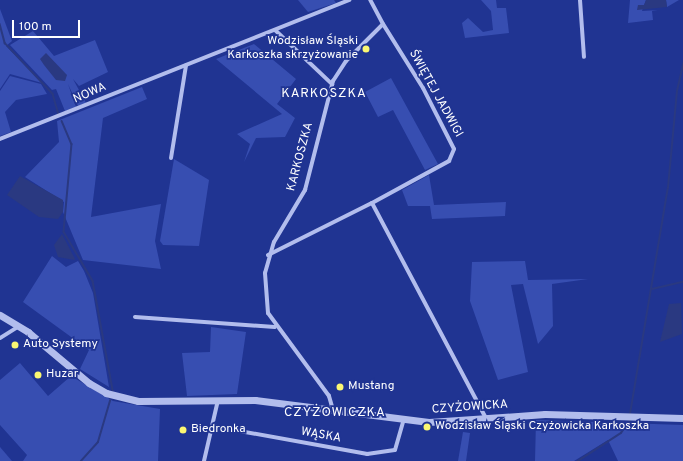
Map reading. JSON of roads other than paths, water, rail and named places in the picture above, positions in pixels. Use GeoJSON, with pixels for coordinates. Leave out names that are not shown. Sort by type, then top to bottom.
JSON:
{"type":"FeatureCollection","features":[{"type":"Feature","properties":{"kind":"street","name":"NOWA"},"geometry":{"type":"LineString","coordinates":[[0,139],[349,0]]}},
{"type":"Feature","properties":{"kind":"street"},"geometry":{"type":"LineString","coordinates":[[370,0],[383,24]]}},
{"type":"Feature","properties":{"kind":"street"},"geometry":{"type":"LineString","coordinates":[[580,0],[584,57]]}},
{"type":"Feature","properties":{"kind":"street","name":"KARKOSZKA"},"geometry":{"type":"LineString","coordinates":[[333,410],[329,396],[275,327],[265,299],[268,255],[305,190],[332,84],[346,61],[383,24]]}},
{"type":"Feature","properties":{"kind":"street","name":"ŚWIĘTEJ JADWIGI"},"geometry":{"type":"LineString","coordinates":[[268,255],[372,203],[449,161],[454,149],[423,88],[383,24]]}},
{"type":"Feature","properties":{"kind":"street"},"geometry":{"type":"LineString","coordinates":[[275,30],[332,84]]}},
{"type":"Feature","properties":{"kind":"street"},"geometry":{"type":"LineString","coordinates":[[171,158],[186,65]]}},
{"type":"Feature","properties":{"kind":"street"},"geometry":{"type":"LineString","coordinates":[[372,203],[486,418]]}},
{"type":"Feature","properties":{"kind":"street","name":"CZYŻOWICKA"},"geometry":{"type":"LineString","coordinates":[[0,315],[18,326],[75,372],[106,393],[123,398],[158,402],[255,400],[429,422],[545,414],[635,415],[683,418]]}},
{"type":"Feature","properties":{"kind":"street"},"geometry":{"type":"LineString","coordinates":[[135,317],[275,327]]}},
{"type":"Feature","properties":{"kind":"street"},"geometry":{"type":"LineString","coordinates":[[0,338],[18,326]]}},
{"type":"Feature","properties":{"kind":"street"},"geometry":{"type":"LineString","coordinates":[[204,461],[218,400]]}},
{"type":"Feature","properties":{"kind":"street","name":"WĄSKA"},"geometry":{"type":"LineString","coordinates":[[212,426],[367,454],[395,450],[404,419]]}},
{"type":"Feature","properties":{"kind":"waterway"},"geometry":{"type":"LineString","coordinates":[[0,24],[5,43],[53,94],[59,115]]}},
{"type":"Feature","properties":{"kind":"waterway"},"geometry":{"type":"LineString","coordinates":[[630,414],[668,188],[677,91],[683,64]]}},
{"type":"Feature","properties":{"kind":"waterway"},"geometry":{"type":"LineString","coordinates":[[62,121],[72,144],[64,232],[93,281],[113,390]]}},
{"type":"Feature","properties":{"kind":"waterway"},"geometry":{"type":"LineString","coordinates":[[652,289],[683,282]]}},
{"type":"Feature","properties":{"kind":"waterway"},"geometry":{"type":"LineString","coordinates":[[81,461],[98,442],[110,401]]}},
{"type":"Feature","properties":{"kind":"waterway"},"geometry":{"type":"LineString","coordinates":[[578,461],[621,433],[630,420]]}},
{"type":"Feature","properties":{"kind":"place","name":"Wodzisław Śląski Karkoszka skrzyżowanie"},"geometry":{"type":"Point","coordinates":[366,49]}},
{"type":"Feature","properties":{"kind":"place","name":"Auto Systemy"},"geometry":{"type":"Point","coordinates":[15,345]}},
{"type":"Feature","properties":{"kind":"place","name":"Huzar"},"geometry":{"type":"Point","coordinates":[38,375]}},
{"type":"Feature","properties":{"kind":"place","name":"Mustang"},"geometry":{"type":"Point","coordinates":[340,387]}},
{"type":"Feature","properties":{"kind":"place","name":"Wodzisław Śląski Czyżowicka Karkoszka"},"geometry":{"type":"Point","coordinates":[427,427]}},
{"type":"Feature","properties":{"kind":"place","name":"Biedronka"},"geometry":{"type":"Point","coordinates":[183,430]}},
{"type":"Feature","properties":{"kind":"district","name":"KARKOSZKA"},"geometry":{"type":"Point","coordinates":[324,94]}},
{"type":"Feature","properties":{"kind":"district","name":"CZYŻOWICZKA"},"geometry":{"type":"Point","coordinates":[335,413]}}]}
